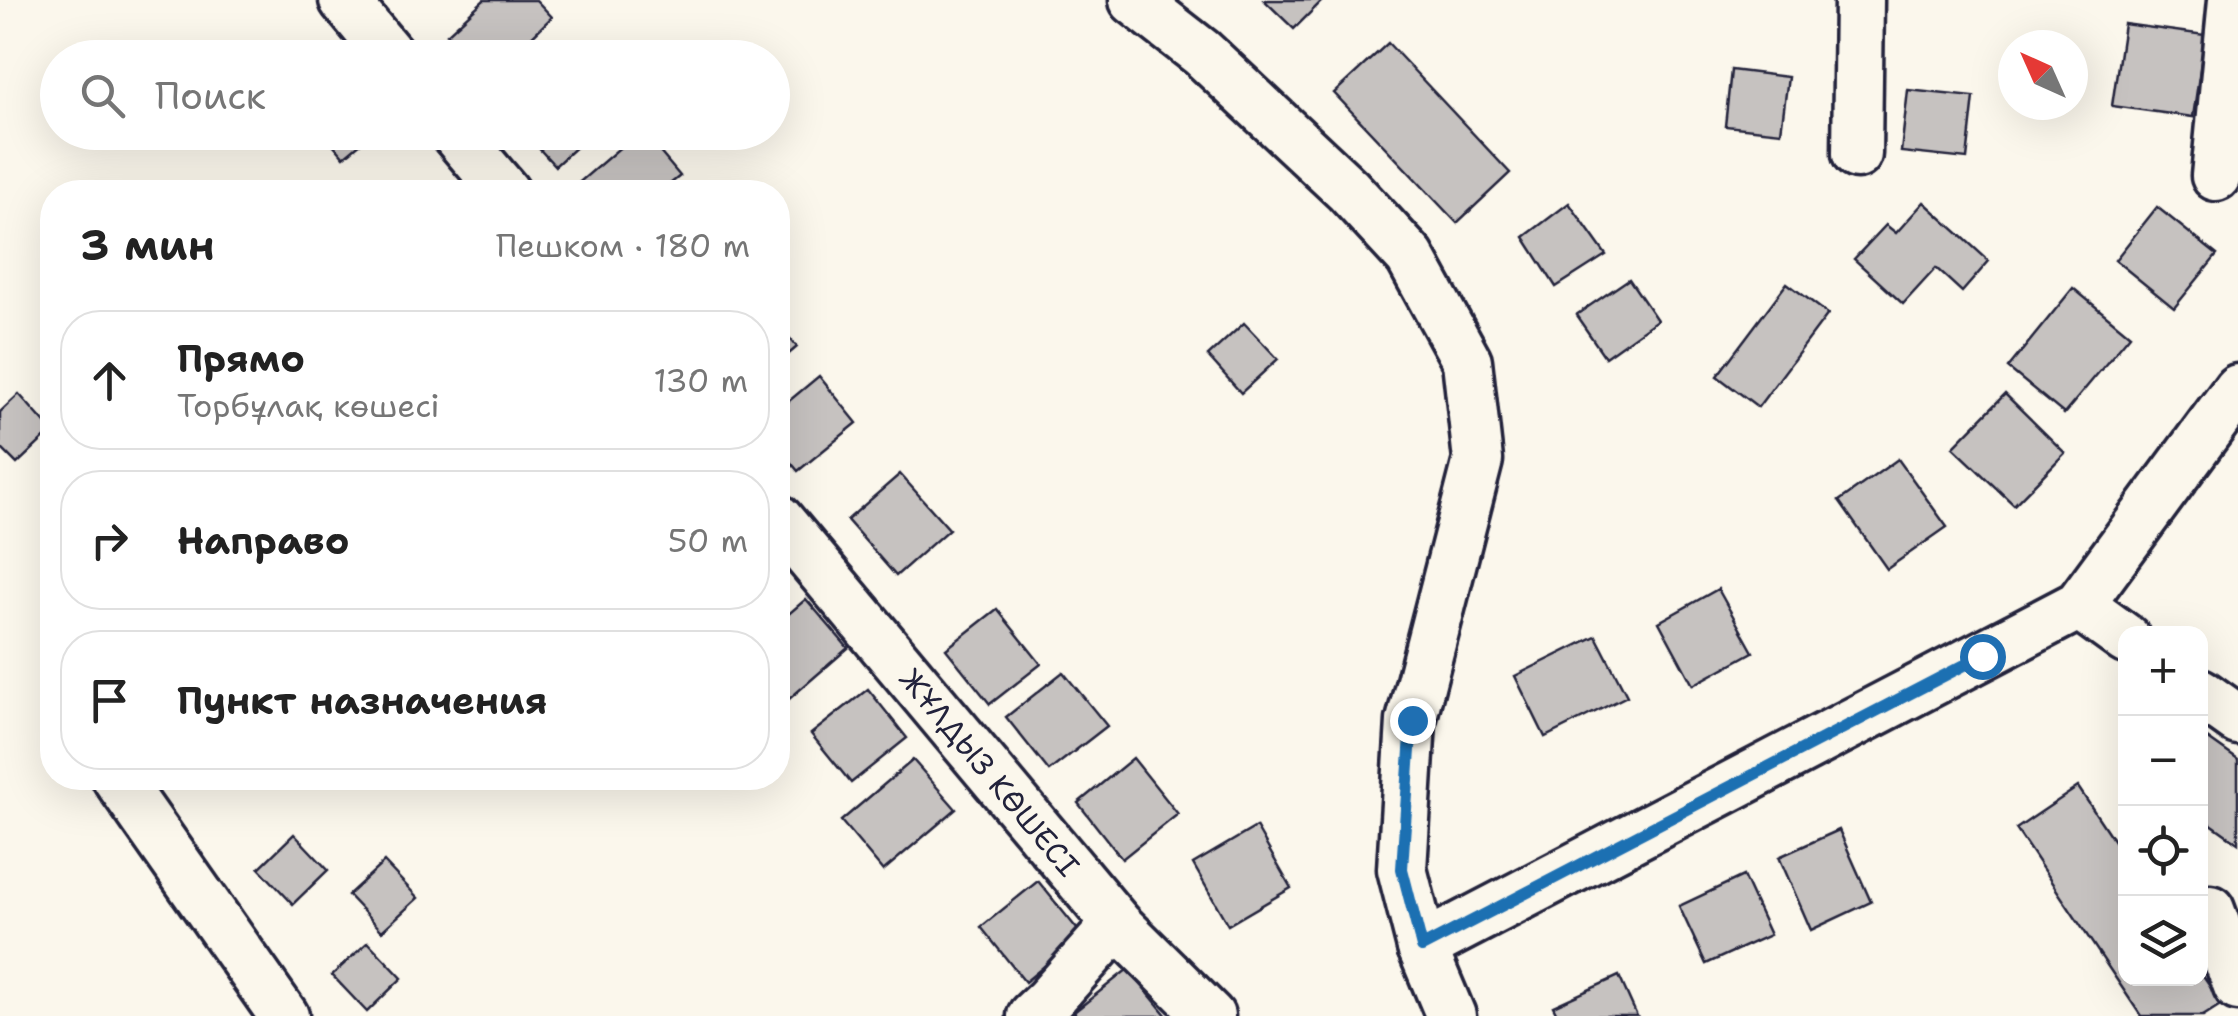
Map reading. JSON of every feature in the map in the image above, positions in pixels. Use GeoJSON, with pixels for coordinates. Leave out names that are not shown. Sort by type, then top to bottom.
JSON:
{"type":"FeatureCollection","features":[{"type":"Feature","properties":{"kind":"street"},"geometry":{"type":"LineString","coordinates":[[344,0],[377,40]]}},
{"type":"Feature","properties":{"kind":"street"},"geometry":{"type":"LineString","coordinates":[[1134,0],[1202,53],[1348,190],[1410,257],[1467,361],[1478,460],[1412,720],[1402,869],[1422,947],[1451,1016]]}},
{"type":"Feature","properties":{"kind":"street"},"geometry":{"type":"LineString","coordinates":[[1857,154],[1860,0]]}},
{"type":"Feature","properties":{"kind":"street"},"geometry":{"type":"LineString","coordinates":[[2216,176],[2233,0]]}},
{"type":"Feature","properties":{"kind":"street"},"geometry":{"type":"LineString","coordinates":[[469,150],[494,180]]}},
{"type":"Feature","properties":{"kind":"street"},"geometry":{"type":"LineString","coordinates":[[1422,947],[2079,605],[2238,389]]}},
{"type":"Feature","properties":{"kind":"street","name":"ЖҰЛДЫЗ КӨШЕСІ"},"geometry":{"type":"LineString","coordinates":[[790,533],[1116,924],[1210,1016]]}},
{"type":"Feature","properties":{"kind":"street"},"geometry":{"type":"LineString","coordinates":[[2079,605],[2118,632]]}},
{"type":"Feature","properties":{"kind":"street"},"geometry":{"type":"LineString","coordinates":[[2208,699],[2238,720]]}},
{"type":"Feature","properties":{"kind":"street"},"geometry":{"type":"LineString","coordinates":[[125,790],[284,1016]]}},
{"type":"Feature","properties":{"kind":"street"},"geometry":{"type":"LineString","coordinates":[[2216,911],[2238,986]]}},
{"type":"Feature","properties":{"kind":"street"},"geometry":{"type":"LineString","coordinates":[[1032,1016],[1116,924]]}},
{"type":"Feature","properties":{"kind":"building"},"geometry":{"type":"Polygon","coordinates":[[[484,0],[536,0],[552,17],[528,40],[452,40],[447,34],[484,0]]]}},
{"type":"Feature","properties":{"kind":"building"},"geometry":{"type":"Polygon","coordinates":[[[1264,0],[1323,0],[1294,29],[1264,0]]]}},
{"type":"Feature","properties":{"kind":"building"},"geometry":{"type":"Polygon","coordinates":[[[2124,24],[2205,35],[2193,117],[2112,106],[2124,24]]]}},
{"type":"Feature","properties":{"kind":"building"},"geometry":{"type":"Polygon","coordinates":[[[1388,43],[1510,173],[1457,223],[1334,93],[1388,43]]]}},
{"type":"Feature","properties":{"kind":"building"},"geometry":{"type":"Polygon","coordinates":[[[1731,70],[1788,77],[1781,132],[1725,126],[1731,70]]]}},
{"type":"Feature","properties":{"kind":"building"},"geometry":{"type":"Polygon","coordinates":[[[1908,90],[1974,97],[1967,159],[1901,152],[1908,90]]]}},
{"type":"Feature","properties":{"kind":"building"},"geometry":{"type":"Polygon","coordinates":[[[540,150],[572,150],[555,166],[540,150]]]}},
{"type":"Feature","properties":{"kind":"building"},"geometry":{"type":"Polygon","coordinates":[[[617,150],[658,150],[680,176],[675,180],[582,180],[617,150]]]}},
{"type":"Feature","properties":{"kind":"building"},"geometry":{"type":"Polygon","coordinates":[[[1924,202],[1989,261],[1962,292],[1936,268],[1903,304],[1854,259],[1886,225],[1896,233],[1924,202]]]}},
{"type":"Feature","properties":{"kind":"building"},"geometry":{"type":"Polygon","coordinates":[[[1569,203],[1606,255],[1556,287],[1524,237],[1569,203]]]}},
{"type":"Feature","properties":{"kind":"building"},"geometry":{"type":"Polygon","coordinates":[[[2157,207],[2217,255],[2174,308],[2115,260],[2157,207]]]}},
{"type":"Feature","properties":{"kind":"building"},"geometry":{"type":"Polygon","coordinates":[[[1629,279],[1657,320],[1605,357],[1576,315],[1629,279]]]}},
{"type":"Feature","properties":{"kind":"building"},"geometry":{"type":"Polygon","coordinates":[[[1787,283],[1828,314],[1758,407],[1717,376],[1787,283]]]}},
{"type":"Feature","properties":{"kind":"building"},"geometry":{"type":"Polygon","coordinates":[[[2073,288],[2130,335],[2064,414],[2008,368],[2073,288]]]}},
{"type":"Feature","properties":{"kind":"building"},"geometry":{"type":"Polygon","coordinates":[[[1244,323],[1278,359],[1241,393],[1208,356],[1244,323]]]}},
{"type":"Feature","properties":{"kind":"building"},"geometry":{"type":"Polygon","coordinates":[[[819,376],[857,423],[798,471],[790,461],[790,400],[819,376]]]}},
{"type":"Feature","properties":{"kind":"building"},"geometry":{"type":"Polygon","coordinates":[[[19,394],[40,418],[40,442],[17,464],[0,447],[0,412],[19,394]]]}},
{"type":"Feature","properties":{"kind":"building"},"geometry":{"type":"Polygon","coordinates":[[[2005,394],[2065,453],[2014,505],[1953,447],[2005,394]]]}},
{"type":"Feature","properties":{"kind":"building"},"geometry":{"type":"Polygon","coordinates":[[[1898,459],[1947,527],[1887,569],[1839,501],[1898,459]]]}},
{"type":"Feature","properties":{"kind":"building"},"geometry":{"type":"Polygon","coordinates":[[[900,474],[949,529],[896,576],[847,520],[900,474]]]}},
{"type":"Feature","properties":{"kind":"building"},"geometry":{"type":"Polygon","coordinates":[[[1718,589],[1753,652],[1693,685],[1659,622],[1718,589]]]}},
{"type":"Feature","properties":{"kind":"building"},"geometry":{"type":"Polygon","coordinates":[[[806,599],[848,648],[790,698],[790,613],[806,599]]]}},
{"type":"Feature","properties":{"kind":"building"},"geometry":{"type":"Polygon","coordinates":[[[997,609],[1041,664],[990,704],[946,649],[997,609]]]}},
{"type":"Feature","properties":{"kind":"building"},"geometry":{"type":"Polygon","coordinates":[[[1596,636],[1627,696],[1545,737],[1515,676],[1596,636]]]}},
{"type":"Feature","properties":{"kind":"building"},"geometry":{"type":"Polygon","coordinates":[[[1063,672],[1107,726],[1049,771],[1006,717],[1063,672]]]}},
{"type":"Feature","properties":{"kind":"building"},"geometry":{"type":"Polygon","coordinates":[[[868,689],[907,738],[851,783],[811,734],[868,689]]]}},
{"type":"Feature","properties":{"kind":"building"},"geometry":{"type":"Polygon","coordinates":[[[2208,739],[2238,760],[2238,843],[2208,822],[2208,739]]]}},
{"type":"Feature","properties":{"kind":"building"},"geometry":{"type":"Polygon","coordinates":[[[1133,758],[1178,814],[1122,859],[1078,803],[1133,758]]]}},
{"type":"Feature","properties":{"kind":"building"},"geometry":{"type":"Polygon","coordinates":[[[913,760],[956,809],[883,871],[841,821],[913,760]]]}},
{"type":"Feature","properties":{"kind":"building"},"geometry":{"type":"Polygon","coordinates":[[[2078,787],[2118,847],[2118,982],[2016,829],[2078,787]]]}},
{"type":"Feature","properties":{"kind":"building"},"geometry":{"type":"Polygon","coordinates":[[[1256,827],[1291,888],[1228,925],[1193,864],[1256,827]]]}},
{"type":"Feature","properties":{"kind":"building"},"geometry":{"type":"Polygon","coordinates":[[[1839,830],[1871,902],[1811,930],[1779,857],[1839,830]]]}},
{"type":"Feature","properties":{"kind":"building"},"geometry":{"type":"Polygon","coordinates":[[[294,834],[328,870],[293,904],[259,868],[294,834]]]}},
{"type":"Feature","properties":{"kind":"building"},"geometry":{"type":"Polygon","coordinates":[[[384,862],[418,898],[382,931],[348,895],[384,862]]]}},
{"type":"Feature","properties":{"kind":"building"},"geometry":{"type":"Polygon","coordinates":[[[1743,876],[1770,935],[1706,964],[1679,906],[1743,876]]]}},
{"type":"Feature","properties":{"kind":"building"},"geometry":{"type":"Polygon","coordinates":[[[1038,881],[1082,935],[1025,982],[981,927],[1038,881]]]}},
{"type":"Feature","properties":{"kind":"building"},"geometry":{"type":"Polygon","coordinates":[[[368,942],[402,978],[367,1012],[332,975],[368,942]]]}},
{"type":"Feature","properties":{"kind":"building"},"geometry":{"type":"Polygon","coordinates":[[[1128,969],[1167,1016],[1077,1016],[1074,1012],[1128,969]]]}},
{"type":"Feature","properties":{"kind":"building"},"geometry":{"type":"Polygon","coordinates":[[[1619,976],[1637,1016],[1558,1016],[1553,1006],[1619,976]]]}},
{"type":"Feature","properties":{"kind":"building"},"geometry":{"type":"Polygon","coordinates":[[[2208,984],[2222,1004],[2203,1016],[2141,1016],[2121,986],[2208,984]]]}},
{"type":"Feature","properties":{"kind":"route"},"geometry":{"type":"LineString","coordinates":[[1412,720],[1402,869],[1422,947],[1982,656]]}}]}
